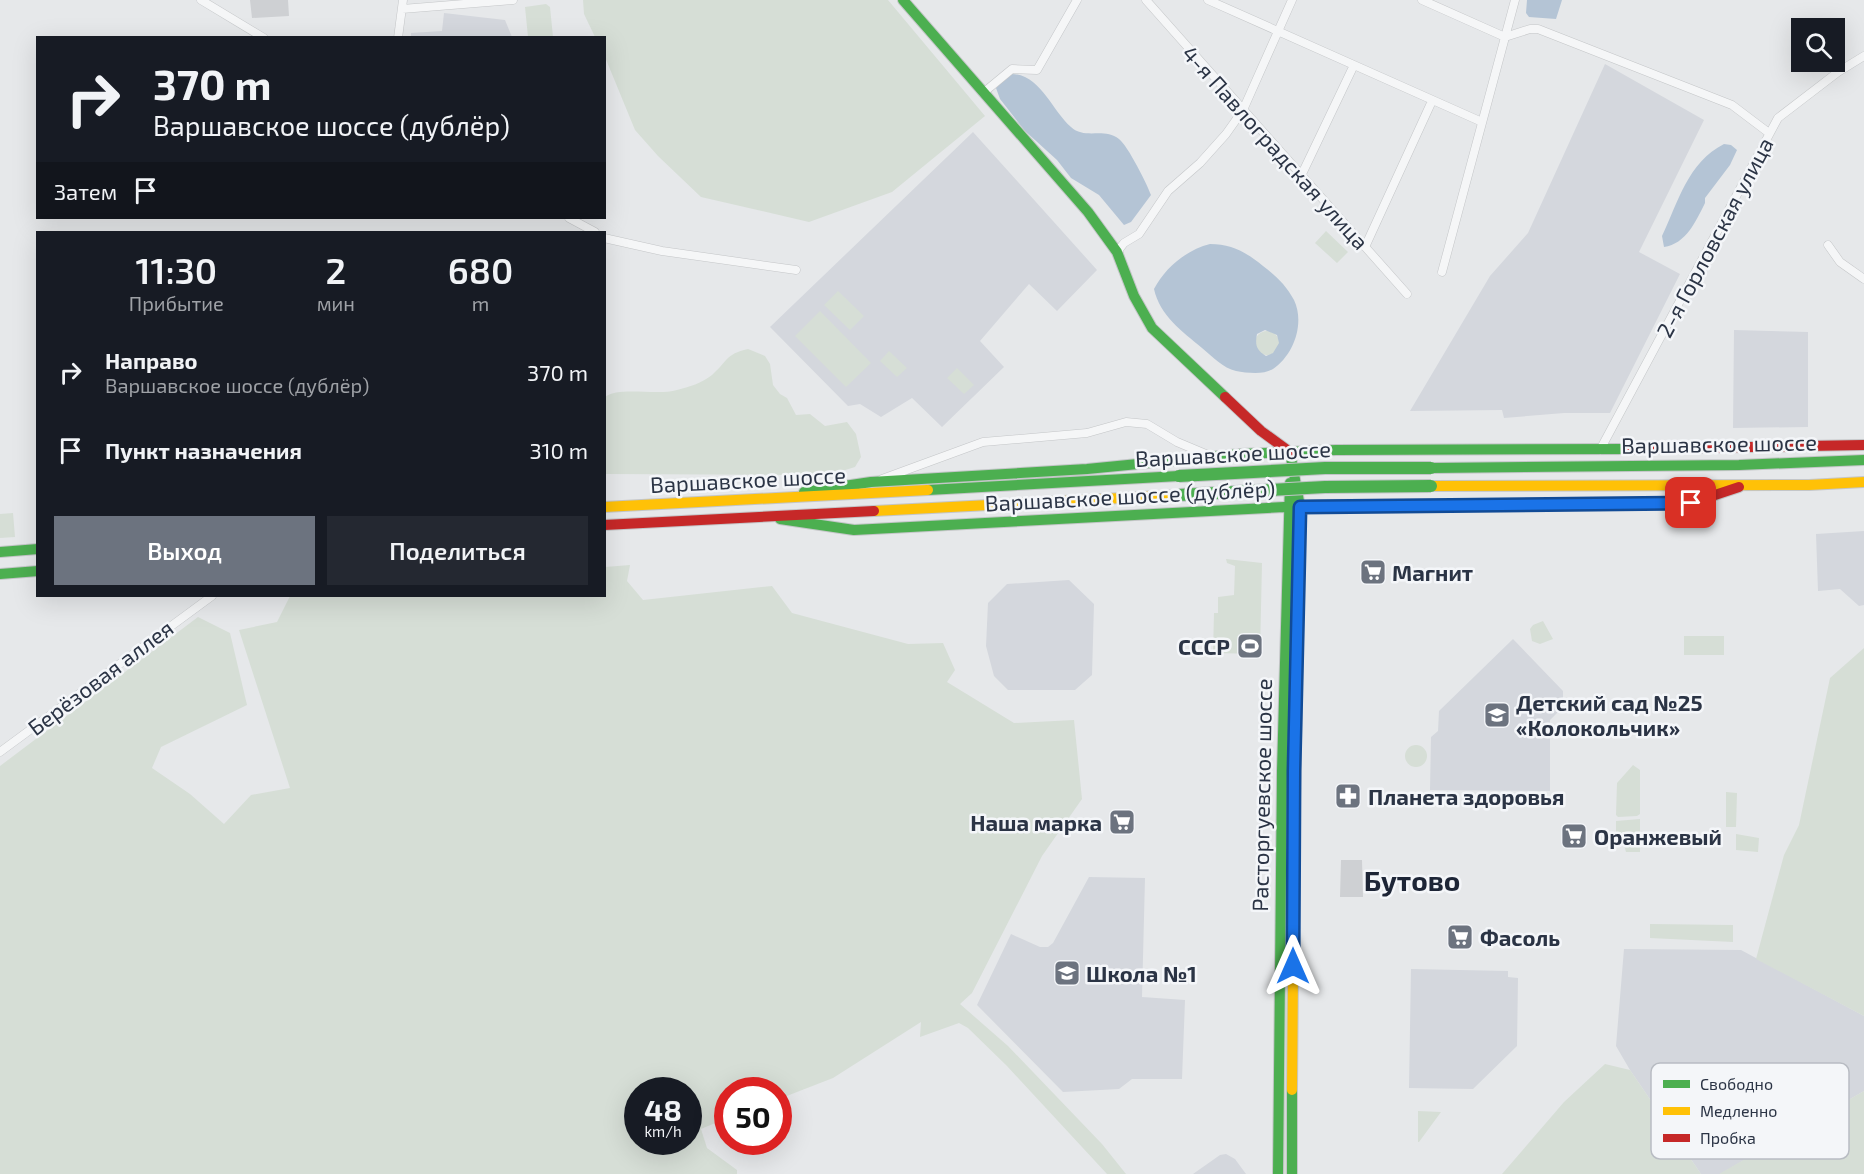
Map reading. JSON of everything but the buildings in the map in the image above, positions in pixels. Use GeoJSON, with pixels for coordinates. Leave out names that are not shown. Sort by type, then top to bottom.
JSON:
{"type":"FeatureCollection","features":[{"type":"Feature","properties":{"kind":"main road"},"geometry":{"type":"LineString","coordinates":[[903,0],[1088,212],[1117,252],[1134,296],[1152,328],[1254,425],[1290,452],[1295,507]]}},
{"type":"Feature","properties":{"kind":"main road"},"geometry":{"type":"LineString","coordinates":[[1240,454],[1257,446],[1260,439],[1254,425]]}},
{"type":"Feature","properties":{"kind":"main road","name":"Варшавское шоссе (дублёр)"},"geometry":{"type":"LineString","coordinates":[[767,499],[871,482],[1087,469],[1240,454],[1336,450],[1600,450],[1864,445]]}},
{"type":"Feature","properties":{"kind":"main road","name":"Варшавское шоссе"},"geometry":{"type":"LineString","coordinates":[[606,507],[1325,468],[1751,465],[1864,460]]}},
{"type":"Feature","properties":{"kind":"main road","name":"Варшавское шоссе"},"geometry":{"type":"LineString","coordinates":[[606,525],[1325,487],[1744,485],[1864,482]]}},
{"type":"Feature","properties":{"kind":"main road","name":"Варшавское шоссе (дублёр)"},"geometry":{"type":"LineString","coordinates":[[768,518],[854,530],[1295,507],[1691,503],[1744,485]]}},
{"type":"Feature","properties":{"kind":"main road","name":"Расторгуевское шоссе"},"geometry":{"type":"LineString","coordinates":[[1278,1174],[1282,771],[1295,507]]}},
{"type":"Feature","properties":{"kind":"main road","name":"Расторгуевское шоссе"},"geometry":{"type":"LineString","coordinates":[[1292,1174],[1295,507]]}},
{"type":"Feature","properties":{"kind":"main road"},"geometry":{"type":"LineString","coordinates":[[0,552],[36,549]]}},
{"type":"Feature","properties":{"kind":"main road"},"geometry":{"type":"LineString","coordinates":[[0,574],[36,571]]}},
{"type":"Feature","properties":{"kind":"main road"},"geometry":{"type":"LineString","coordinates":[[0,580],[18,572]]}},
{"type":"Feature","properties":{"kind":"street"},"geometry":{"type":"LineString","coordinates":[[201,0],[261,36]]}},
{"type":"Feature","properties":{"kind":"street"},"geometry":{"type":"LineString","coordinates":[[398,36],[403,4],[513,0]]}},
{"type":"Feature","properties":{"kind":"street"},"geometry":{"type":"LineString","coordinates":[[983,93],[1012,69],[1037,70],[1077,0]]}},
{"type":"Feature","properties":{"kind":"street","name":"4-я Павлоградская улица"},"geometry":{"type":"LineString","coordinates":[[1146,0],[1407,294]]}},
{"type":"Feature","properties":{"kind":"street"},"geometry":{"type":"LineString","coordinates":[[1208,0],[1482,122]]}},
{"type":"Feature","properties":{"kind":"street"},"geometry":{"type":"LineString","coordinates":[[1117,252],[1124,243],[1139,234],[1168,191],[1200,164],[1243,110],[1292,0]]}},
{"type":"Feature","properties":{"kind":"street"},"geometry":{"type":"LineString","coordinates":[[1422,0],[1505,37],[1530,28],[1538,29],[1732,105],[1768,133]]}},
{"type":"Feature","properties":{"kind":"street"},"geometry":{"type":"LineString","coordinates":[[1442,272],[1515,0]]}},
{"type":"Feature","properties":{"kind":"street","name":"2-я Горловская улица"},"geometry":{"type":"LineString","coordinates":[[1600,450],[1778,118],[1838,72],[1864,56]]}},
{"type":"Feature","properties":{"kind":"street"},"geometry":{"type":"LineString","coordinates":[[1300,176],[1354,65]]}},
{"type":"Feature","properties":{"kind":"street"},"geometry":{"type":"LineString","coordinates":[[1365,247],[1432,101]]}},
{"type":"Feature","properties":{"kind":"street"},"geometry":{"type":"LineString","coordinates":[[571,219],[593,231]]}},
{"type":"Feature","properties":{"kind":"street"},"geometry":{"type":"LineString","coordinates":[[606,238],[662,251],[796,270]]}},
{"type":"Feature","properties":{"kind":"street"},"geometry":{"type":"LineString","coordinates":[[1828,245],[1840,262],[1864,279]]}},
{"type":"Feature","properties":{"kind":"street"},"geometry":{"type":"LineString","coordinates":[[871,482],[983,442],[1087,433],[1126,422],[1147,424],[1188,448],[1212,456]]}},
{"type":"Feature","properties":{"kind":"street","name":"Берёзовая аллея"},"geometry":{"type":"LineString","coordinates":[[0,752],[209,597]]}},
{"type":"Feature","properties":{"kind":"shaded area"},"geometry":{"type":"Polygon","coordinates":[[[583,0],[888,0],[985,116],[892,192],[809,222],[701,197],[658,156],[635,130],[606,59],[606,36],[595,36],[584,14],[583,0]]]}},
{"type":"Feature","properties":{"kind":"shaded area"},"geometry":{"type":"Polygon","coordinates":[[[546,4],[550,7],[553,36],[528,36],[525,7],[546,4]]]}},
{"type":"Feature","properties":{"kind":"shaded area"},"geometry":{"type":"Polygon","coordinates":[[[444,13],[505,20],[512,36],[411,36],[411,33],[442,31],[444,13]]]}},
{"type":"Feature","properties":{"kind":"shaded area"},"geometry":{"type":"Polygon","coordinates":[[[1605,64],[1704,120],[1639,252],[1680,274],[1610,413],[1564,413],[1504,418],[1502,410],[1410,411],[1490,276],[1528,233],[1605,64]]]}},
{"type":"Feature","properties":{"kind":"shaded area"},"geometry":{"type":"Polygon","coordinates":[[[973,132],[1097,270],[1057,311],[1029,284],[980,341],[1004,367],[942,427],[912,398],[881,417],[860,404],[848,406],[770,327],[973,132]]]}},
{"type":"Feature","properties":{"kind":"shaded area"},"geometry":{"type":"Polygon","coordinates":[[[1326,231],[1348,252],[1337,263],[1315,243],[1326,231]]]}},
{"type":"Feature","properties":{"kind":"shaded area"},"geometry":{"type":"Polygon","coordinates":[[[838,291],[864,316],[850,330],[824,305],[838,291]]]}},
{"type":"Feature","properties":{"kind":"shaded area"},"geometry":{"type":"Polygon","coordinates":[[[820,311],[871,363],[846,387],[795,336],[820,311]]]}},
{"type":"Feature","properties":{"kind":"shaded area"},"geometry":{"type":"Polygon","coordinates":[[[1734,330],[1808,332],[1808,427],[1733,428],[1734,330]]]}},
{"type":"Feature","properties":{"kind":"shaded area"},"geometry":{"type":"Polygon","coordinates":[[[1267,331],[1272,332],[1278,338],[1278,348],[1272,354],[1267,355],[1262,354],[1256,348],[1255,343],[1256,338],[1262,332],[1267,331]]]}},
{"type":"Feature","properties":{"kind":"shaded area"},"geometry":{"type":"Polygon","coordinates":[[[748,349],[765,356],[770,364],[773,385],[780,394],[787,398],[796,415],[810,414],[825,426],[847,422],[856,434],[861,457],[855,467],[842,471],[797,475],[606,474],[606,396],[619,392],[669,392],[691,386],[712,375],[730,356],[748,349]]]}},
{"type":"Feature","properties":{"kind":"shaded area"},"geometry":{"type":"Polygon","coordinates":[[[889,351],[907,368],[897,377],[880,361],[889,351]]]}},
{"type":"Feature","properties":{"kind":"shaded area"},"geometry":{"type":"Polygon","coordinates":[[[957,368],[974,385],[964,394],[947,378],[957,368]]]}},
{"type":"Feature","properties":{"kind":"shaded area"},"geometry":{"type":"Polygon","coordinates":[[[13,513],[15,537],[0,538],[0,514],[13,513]]]}},
{"type":"Feature","properties":{"kind":"shaded area"},"geometry":{"type":"Polygon","coordinates":[[[1864,531],[1864,605],[1859,606],[1840,589],[1818,591],[1816,534],[1864,531]]]}},
{"type":"Feature","properties":{"kind":"shaded area"},"geometry":{"type":"Polygon","coordinates":[[[1226,559],[1262,563],[1260,654],[1213,653],[1214,613],[1218,613],[1218,597],[1234,595],[1235,566],[1227,563],[1226,559]]]}},
{"type":"Feature","properties":{"kind":"shaded area"},"geometry":{"type":"Polygon","coordinates":[[[630,565],[627,581],[643,600],[772,586],[792,613],[908,644],[943,643],[955,670],[947,682],[1014,723],[1074,720],[1082,799],[1042,856],[972,993],[960,1004],[1008,1046],[1102,1144],[1126,1174],[1107,1174],[1007,1066],[968,1028],[959,1023],[920,1037],[921,1022],[833,1078],[792,1094],[792,1077],[714,1077],[714,1124],[702,1129],[702,1077],[624,1077],[624,1155],[702,1155],[702,1132],[707,1148],[737,1170],[737,1174],[0,1174],[0,766],[198,617],[230,633],[247,705],[161,747],[152,768],[190,794],[224,824],[251,795],[290,788],[239,630],[277,622],[290,597],[606,597],[606,567],[630,565]]]}},
{"type":"Feature","properties":{"kind":"shaded area"},"geometry":{"type":"Polygon","coordinates":[[[1069,580],[1094,604],[1092,675],[1075,690],[1008,690],[994,676],[986,646],[988,603],[1007,584],[1069,580]]]}},
{"type":"Feature","properties":{"kind":"shaded area"},"geometry":{"type":"Polygon","coordinates":[[[1543,621],[1553,639],[1540,644],[1532,641],[1530,629],[1533,625],[1543,621]]]}},
{"type":"Feature","properties":{"kind":"shaded area"},"geometry":{"type":"Polygon","coordinates":[[[1684,636],[1724,636],[1724,655],[1684,655],[1684,636]]]}},
{"type":"Feature","properties":{"kind":"shaded area","name":"Детский сад №25 «Колокольчик»"},"geometry":{"type":"Polygon","coordinates":[[[1513,639],[1563,691],[1563,707],[1550,720],[1550,791],[1430,790],[1431,737],[1438,731],[1439,711],[1513,639]]]}},
{"type":"Feature","properties":{"kind":"shaded area"},"geometry":{"type":"Polygon","coordinates":[[[1864,648],[1864,1016],[1756,959],[1784,855],[1799,825],[1830,678],[1864,648]]]}},
{"type":"Feature","properties":{"kind":"shaded area"},"geometry":{"type":"Polygon","coordinates":[[[1416,745],[1424,748],[1427,756],[1424,764],[1416,767],[1408,764],[1405,756],[1408,748],[1416,745]]]}},
{"type":"Feature","properties":{"kind":"shaded area"},"geometry":{"type":"Polygon","coordinates":[[[1633,765],[1640,770],[1640,814],[1618,817],[1616,815],[1617,783],[1633,765]]]}},
{"type":"Feature","properties":{"kind":"shaded area"},"geometry":{"type":"Polygon","coordinates":[[[1726,792],[1737,793],[1736,827],[1726,827],[1726,792]]]}},
{"type":"Feature","properties":{"kind":"shaded area"},"geometry":{"type":"Polygon","coordinates":[[[1640,819],[1640,852],[1626,852],[1624,845],[1618,846],[1616,842],[1616,821],[1640,819]]]}},
{"type":"Feature","properties":{"kind":"shaded area"},"geometry":{"type":"Polygon","coordinates":[[[1736,834],[1759,838],[1758,852],[1736,850],[1736,834]]]}},
{"type":"Feature","properties":{"kind":"shaded area","name":"Школа №1"},"geometry":{"type":"Polygon","coordinates":[[[1089,877],[1145,878],[1142,997],[1185,1000],[1182,1079],[1132,1079],[1119,1089],[1063,1092],[977,1005],[1011,934],[1040,947],[1048,947],[1053,943],[1089,877]]]}},
{"type":"Feature","properties":{"kind":"shaded area"},"geometry":{"type":"Polygon","coordinates":[[[1285,917],[1288,918],[1286,1174],[1283,1174],[1285,917]]]}},
{"type":"Feature","properties":{"kind":"shaded area"},"geometry":{"type":"Polygon","coordinates":[[[1650,924],[1733,925],[1733,942],[1650,938],[1650,924]]]}},
{"type":"Feature","properties":{"kind":"shaded area"},"geometry":{"type":"Polygon","coordinates":[[[1624,949],[1741,950],[1864,1016],[1864,1091],[1849,1100],[1849,1063],[1651,1063],[1651,1101],[1616,1046],[1624,949]]]}},
{"type":"Feature","properties":{"kind":"shaded area"},"geometry":{"type":"Polygon","coordinates":[[[1411,969],[1508,971],[1508,977],[1518,978],[1517,1046],[1473,1089],[1409,1088],[1411,969]]]}},
{"type":"Feature","properties":{"kind":"shaded area"},"geometry":{"type":"Polygon","coordinates":[[[1605,1064],[1630,1070],[1651,1101],[1651,1159],[1691,1159],[1701,1174],[1502,1174],[1564,1102],[1605,1064]]]}},
{"type":"Feature","properties":{"kind":"shaded area"},"geometry":{"type":"Polygon","coordinates":[[[1864,1091],[1864,1174],[1719,1174],[1745,1159],[1849,1159],[1849,1100],[1864,1091]]]}},
{"type":"Feature","properties":{"kind":"shaded area"},"geometry":{"type":"Polygon","coordinates":[[[1418,1111],[1441,1112],[1419,1142],[1418,1142],[1418,1111]]]}},
{"type":"Feature","properties":{"kind":"shaded area"},"geometry":{"type":"Polygon","coordinates":[[[1226,1154],[1235,1159],[1246,1174],[1193,1174],[1220,1155],[1226,1154]]]}},
{"type":"Feature","properties":{"kind":"shaded area"},"geometry":{"type":"Polygon","coordinates":[[[1691,1159],[1746,1159],[1720,1174],[1701,1174],[1691,1159]]]}},
{"type":"Feature","properties":{"kind":"water"},"geometry":{"type":"Polygon","coordinates":[[[1527,0],[1562,0],[1556,19],[1529,17],[1526,13],[1527,0]]]}},
{"type":"Feature","properties":{"kind":"water"},"geometry":{"type":"Polygon","coordinates":[[[1010,74],[1020,75],[1037,86],[1064,120],[1076,131],[1107,134],[1123,143],[1151,195],[1131,222],[1124,225],[1099,195],[1071,178],[1057,160],[1025,131],[1000,99],[996,88],[1010,74]]]}},
{"type":"Feature","properties":{"kind":"water"},"geometry":{"type":"Polygon","coordinates":[[[1724,144],[1731,145],[1737,150],[1730,165],[1705,198],[1705,203],[1689,231],[1672,245],[1664,247],[1662,236],[1686,184],[1701,161],[1724,144]]]}},
{"type":"Feature","properties":{"kind":"water"},"geometry":{"type":"Polygon","coordinates":[[[1218,244],[1244,253],[1272,273],[1294,300],[1298,319],[1296,338],[1287,356],[1273,369],[1250,373],[1227,367],[1180,329],[1161,307],[1154,289],[1159,281],[1177,261],[1201,247],[1218,244]],[[1265,330],[1257,334],[1257,347],[1260,352],[1266,356],[1273,353],[1279,343],[1277,335],[1265,330]]]}},
{"type":"Feature","properties":{"kind":"traffic: fast"},"geometry":{"type":"LineString","coordinates":[[903,0],[1088,212],[1117,252],[1134,296],[1152,328],[1225,397]]}},
{"type":"Feature","properties":{"kind":"traffic: fast"},"geometry":{"type":"LineString","coordinates":[[804,492],[871,482],[1087,469],[1240,454],[1336,450],[1630,449]]}},
{"type":"Feature","properties":{"kind":"traffic: fast"},"geometry":{"type":"LineString","coordinates":[[1290,452],[1300,507],[1294,855]]}},
{"type":"Feature","properties":{"kind":"traffic: fast"},"geometry":{"type":"LineString","coordinates":[[1431,468],[1739,465],[1864,460]]}},
{"type":"Feature","properties":{"kind":"traffic: fast"},"geometry":{"type":"LineString","coordinates":[[1179,476],[1325,468],[1431,468]]}},
{"type":"Feature","properties":{"kind":"traffic: fast"},"geometry":{"type":"LineString","coordinates":[[928,490],[1179,476]]}},
{"type":"Feature","properties":{"kind":"traffic: fast"},"geometry":{"type":"LineString","coordinates":[[1278,1174],[1282,771],[1290,483]]}},
{"type":"Feature","properties":{"kind":"traffic: fast"},"geometry":{"type":"LineString","coordinates":[[1179,495],[1325,487],[1431,486]]}},
{"type":"Feature","properties":{"kind":"traffic: fast"},"geometry":{"type":"LineString","coordinates":[[780,519],[854,530],[1322,505],[1497,504]]}},
{"type":"Feature","properties":{"kind":"traffic: fast"},"geometry":{"type":"LineString","coordinates":[[0,552],[36,549]]}},
{"type":"Feature","properties":{"kind":"traffic: fast"},"geometry":{"type":"LineString","coordinates":[[0,574],[36,571]]}},
{"type":"Feature","properties":{"kind":"traffic: fast"},"geometry":{"type":"LineString","coordinates":[[1292,1090],[1292,1174]]}},
{"type":"Feature","properties":{"kind":"traffic: slow"},"geometry":{"type":"LineString","coordinates":[[1431,486],[1809,485],[1864,482]]}},
{"type":"Feature","properties":{"kind":"traffic: slow"},"geometry":{"type":"LineString","coordinates":[[606,507],[928,490]]}},
{"type":"Feature","properties":{"kind":"traffic: slow"},"geometry":{"type":"LineString","coordinates":[[874,511],[1179,495]]}},
{"type":"Feature","properties":{"kind":"traffic: slow"},"geometry":{"type":"LineString","coordinates":[[1292,1090],[1294,855]]}},
{"type":"Feature","properties":{"kind":"traffic: jam"},"geometry":{"type":"LineString","coordinates":[[1225,397],[1261,431],[1290,452]]}},
{"type":"Feature","properties":{"kind":"traffic: jam"},"geometry":{"type":"LineString","coordinates":[[1630,449],[1864,445]]}},
{"type":"Feature","properties":{"kind":"traffic: jam"},"geometry":{"type":"LineString","coordinates":[[1497,504],[1691,503],[1739,487]]}},
{"type":"Feature","properties":{"kind":"traffic: jam"},"geometry":{"type":"LineString","coordinates":[[606,525],[874,511]]}},
{"type":"Feature","properties":{"kind":"place","name":"Магнит"},"geometry":{"type":"Point","coordinates":[1373,572]}},
{"type":"Feature","properties":{"kind":"place","name":"СССР"},"geometry":{"type":"Point","coordinates":[1250,646]}},
{"type":"Feature","properties":{"kind":"place","name":"Детский сад №25 «Колокольчик»"},"geometry":{"type":"Point","coordinates":[1497,715]}},
{"type":"Feature","properties":{"kind":"place","name":"Планета здоровья"},"geometry":{"type":"Point","coordinates":[1348,796]}},
{"type":"Feature","properties":{"kind":"place","name":"Наша марка"},"geometry":{"type":"Point","coordinates":[1122,822]}},
{"type":"Feature","properties":{"kind":"place","name":"Оранжевый"},"geometry":{"type":"Point","coordinates":[1574,836]}},
{"type":"Feature","properties":{"kind":"place","name":"Фасоль"},"geometry":{"type":"Point","coordinates":[1460,937]}},
{"type":"Feature","properties":{"kind":"place","name":"Школа №1"},"geometry":{"type":"Point","coordinates":[1067,973]}},
{"type":"Feature","properties":{"kind":"district","name":"Бутово"},"geometry":{"type":"Point","coordinates":[1412,880]}},
{"type":"Feature","properties":{"kind":"route"},"geometry":{"type":"LineString","coordinates":[[1293,966],[1294,771],[1300,507],[1691,503]]}}]}
